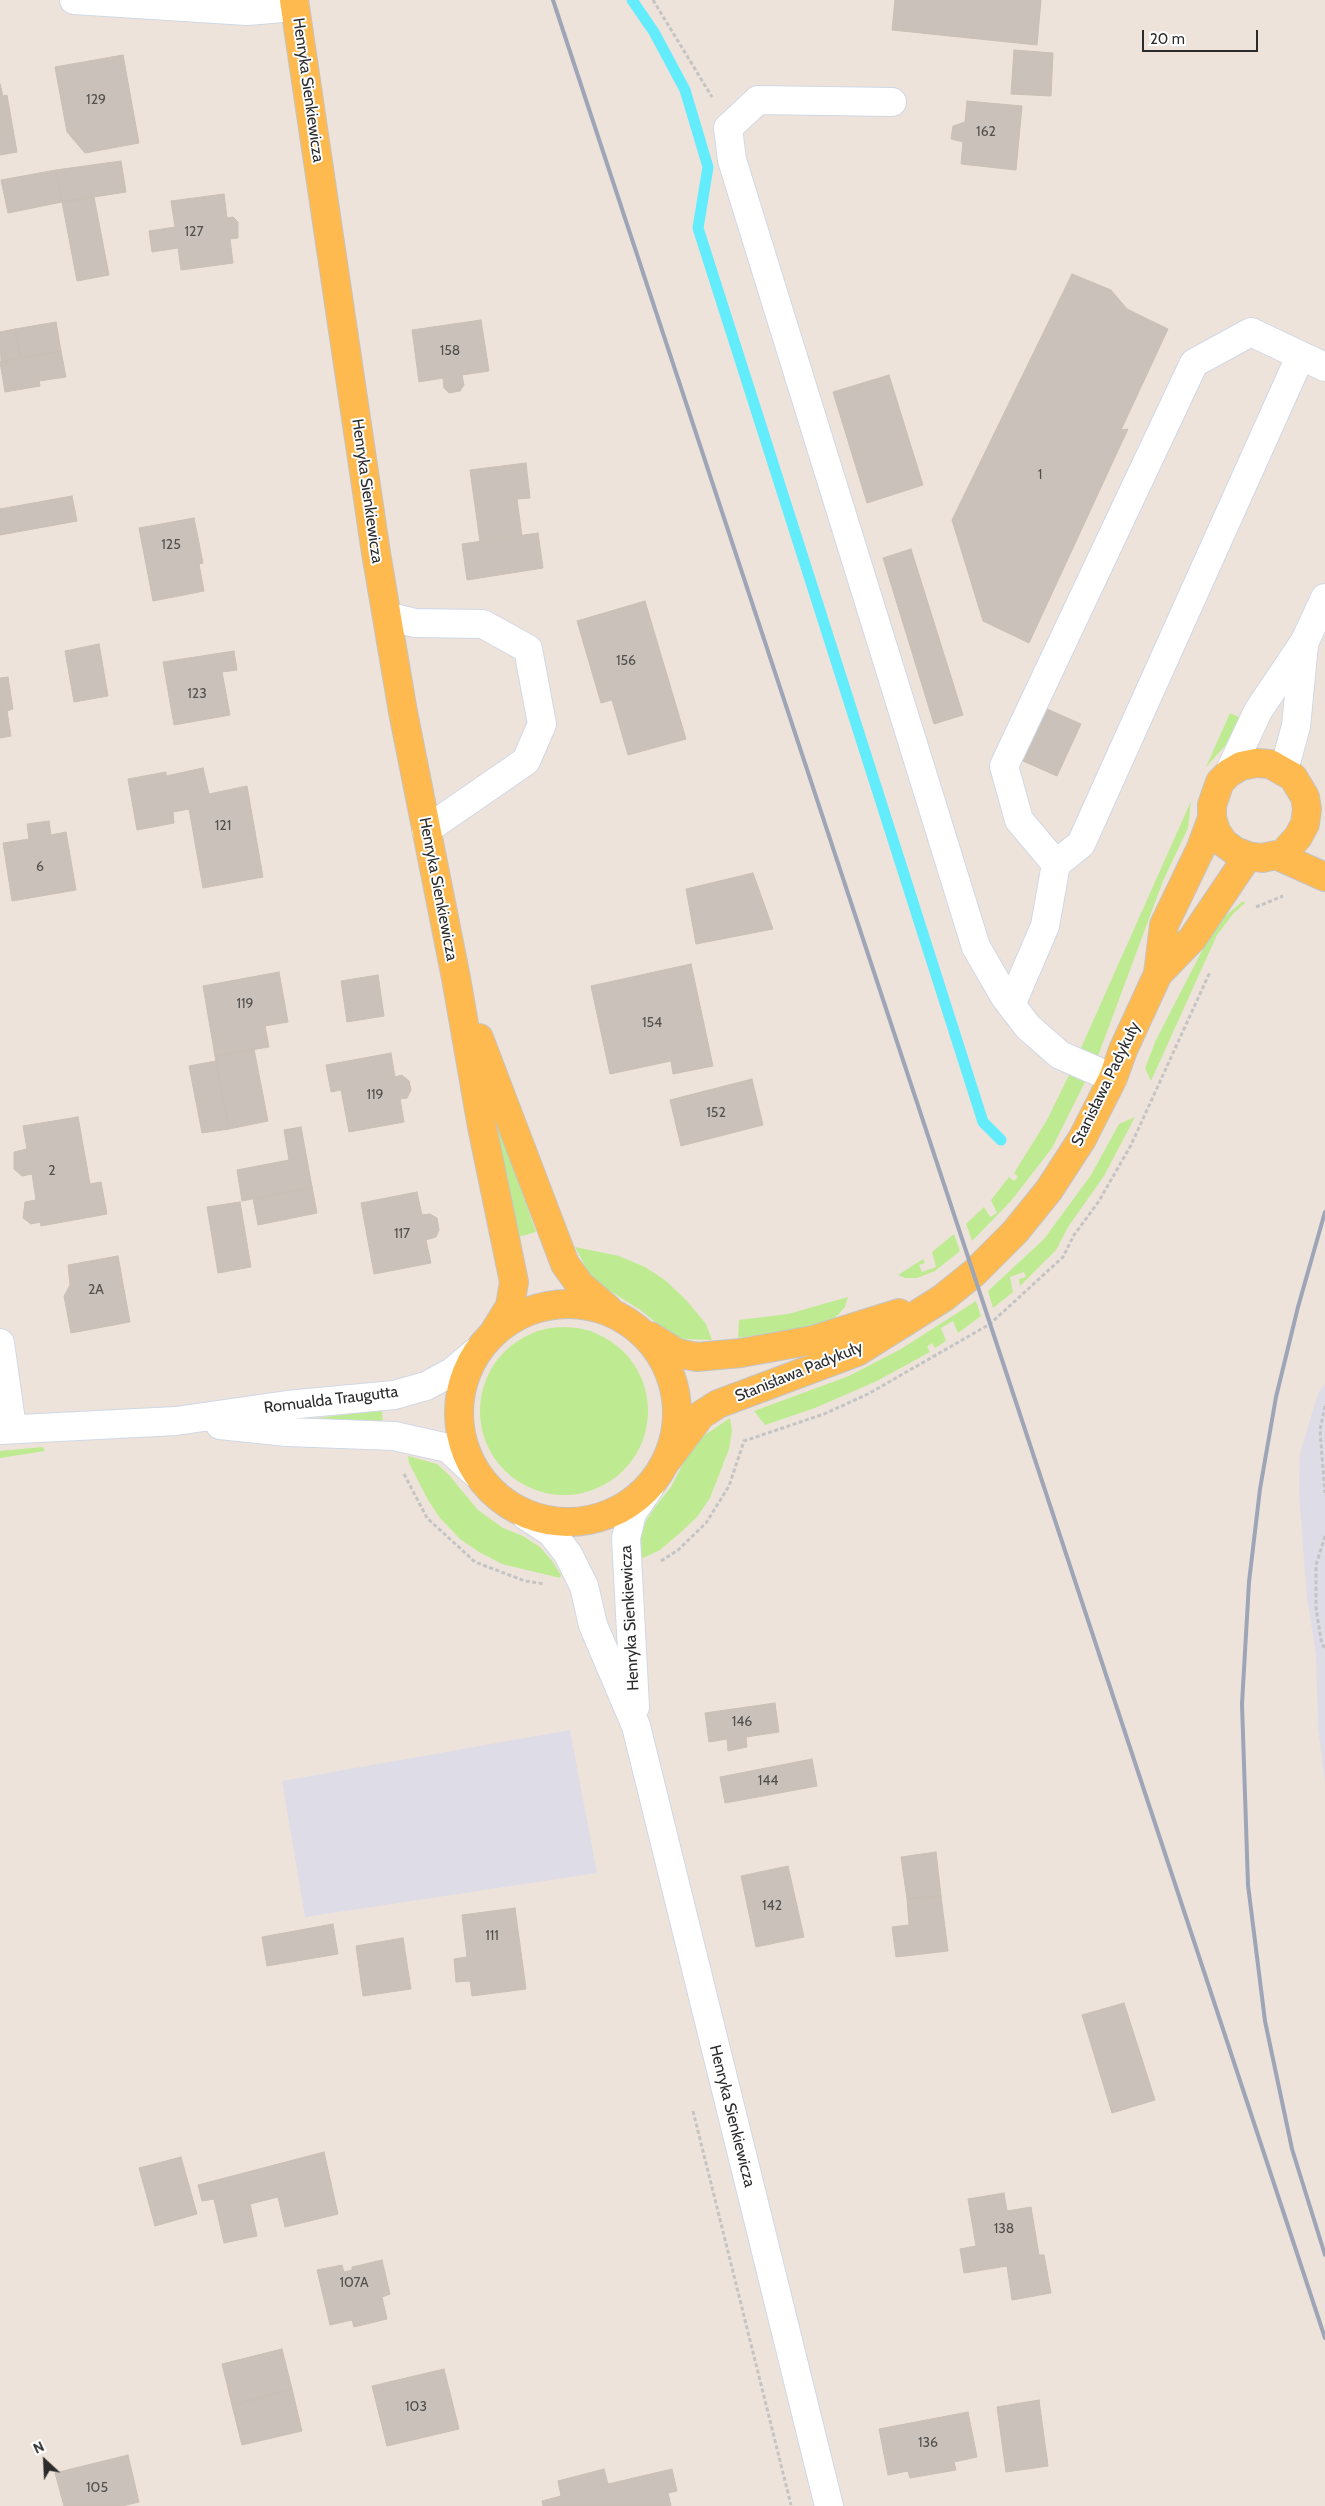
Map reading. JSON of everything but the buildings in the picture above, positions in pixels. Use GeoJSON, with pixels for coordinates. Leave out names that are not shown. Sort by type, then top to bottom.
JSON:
{"type":"FeatureCollection","features":[{"type":"Feature","properties":{"kind":"main road","name":"Henryka Sienkiewicza"},"geometry":{"type":"LineString","coordinates":[[295,4],[402,712],[456,978],[482,1127],[514,1282],[510,1306],[464,1376],[458,1409],[461,1442],[475,1473],[497,1498],[526,1516],[559,1523],[593,1520],[624,1508],[650,1487],[668,1459]]}},
{"type":"Feature","properties":{"kind":"main road"},"geometry":{"type":"LineString","coordinates":[[1256,763],[1270,764],[1284,770],[1301,786],[1316,817],[1305,824],[1298,837],[1282,851],[1262,858],[1248,856],[1235,851],[1224,843],[1216,831],[1212,818],[1215,793],[1220,782],[1229,773],[1241,766],[1256,763]]}},
{"type":"Feature","properties":{"kind":"main road","name":"Stanisława Padykuły"},"geometry":{"type":"LineString","coordinates":[[668,1459],[700,1415],[718,1404],[857,1352],[943,1298],[974,1273],[1015,1232],[1049,1190],[1082,1139],[1113,1078],[1123,1050],[1158,974],[1164,925],[1201,848],[1212,818]]}},
{"type":"Feature","properties":{"kind":"main road"},"geometry":{"type":"LineString","coordinates":[[1282,851],[1325,877]]}},
{"type":"Feature","properties":{"kind":"main road","name":"Stanisława Padykuły"},"geometry":{"type":"LineString","coordinates":[[1158,974],[1192,939],[1248,856]]}},
{"type":"Feature","properties":{"kind":"main road","name":"Henryka Sienkiewicza"},"geometry":{"type":"LineString","coordinates":[[456,978],[565,1264],[580,1285],[626,1321]]}},
{"type":"Feature","properties":{"kind":"main road","name":"Stanisława Padykuły"},"geometry":{"type":"LineString","coordinates":[[626,1321],[677,1353],[697,1357],[741,1354],[813,1340],[943,1298]]}},
{"type":"Feature","properties":{"kind":"main road"},"geometry":{"type":"LineString","coordinates":[[485,1342],[515,1317],[541,1307],[568,1304],[594,1307],[626,1321],[657,1350],[670,1374],[677,1400],[677,1427],[668,1459]]}},
{"type":"Feature","properties":{"kind":"street"},"geometry":{"type":"LineString","coordinates":[[74,0],[247,11],[295,4]]}},
{"type":"Feature","properties":{"kind":"street"},"geometry":{"type":"LineString","coordinates":[[892,102],[758,100],[728,128],[732,160],[976,947],[1028,1027],[1060,1055],[1113,1078]]}},
{"type":"Feature","properties":{"kind":"street"},"geometry":{"type":"LineString","coordinates":[[1056,864],[1019,820],[1004,766],[1194,363],[1250,332],[1300,357],[1325,367]]}},
{"type":"Feature","properties":{"kind":"street"},"geometry":{"type":"LineString","coordinates":[[1012,1005],[1044,926],[1056,864],[1081,844],[1300,357]]}},
{"type":"Feature","properties":{"kind":"street"},"geometry":{"type":"LineString","coordinates":[[1229,773],[1258,710],[1305,641],[1325,598]]}},
{"type":"Feature","properties":{"kind":"street"},"geometry":{"type":"LineString","coordinates":[[387,616],[414,623],[483,624],[528,649],[542,724],[526,761],[426,830]]}},
{"type":"Feature","properties":{"kind":"street"},"geometry":{"type":"LineString","coordinates":[[1284,770],[1296,726],[1305,641]]}},
{"type":"Feature","properties":{"kind":"street","name":"Romualda Traugutta"},"geometry":{"type":"LineString","coordinates":[[6,1429],[176,1421],[287,1405],[394,1395],[426,1386],[452,1372],[485,1342]]}},
{"type":"Feature","properties":{"kind":"street"},"geometry":{"type":"LineString","coordinates":[[0,1343],[6,1429]]}},
{"type":"Feature","properties":{"kind":"street","name":"Romualda Traugutta"},"geometry":{"type":"LineString","coordinates":[[176,1421],[287,1432],[394,1436],[448,1448],[475,1473]]}},
{"type":"Feature","properties":{"kind":"street","name":"Henryka Sienkiewicza"},"geometry":{"type":"LineString","coordinates":[[636,1726],[626,1538],[632,1513],[650,1487]]}},
{"type":"Feature","properties":{"kind":"street","name":"Henryka Sienkiewicza"},"geometry":{"type":"LineString","coordinates":[[526,1516],[551,1532],[568,1554],[584,1586],[593,1626],[636,1726],[829,2506]]}},
{"type":"Feature","properties":{"kind":"path"},"geometry":{"type":"LineString","coordinates":[[653,0],[701,76],[728,128]]}},
{"type":"Feature","properties":{"kind":"path"},"geometry":{"type":"LineString","coordinates":[[1325,1406],[1320,1430],[1325,1493]]}},
{"type":"Feature","properties":{"kind":"path"},"geometry":{"type":"LineString","coordinates":[[657,1565],[678,1550],[706,1523],[729,1486],[744,1441]]}},
{"type":"Feature","properties":{"kind":"path"},"geometry":{"type":"LineString","coordinates":[[402,1469],[427,1518],[475,1562],[525,1581],[552,1585]]}},
{"type":"Feature","properties":{"kind":"path"},"geometry":{"type":"LineString","coordinates":[[1325,1536],[1316,1565],[1316,1608],[1321,1640],[1325,1650]]}},
{"type":"Feature","properties":{"kind":"shaded area"},"geometry":{"type":"Polygon","coordinates":[[[1325,1384],[1325,1782],[1318,1728],[1316,1654],[1307,1598],[1299,1493],[1300,1453],[1318,1393],[1325,1384]]]}},
{"type":"Feature","properties":{"kind":"shaded area"},"geometry":{"type":"Polygon","coordinates":[[[570,1730],[597,1873],[305,1917],[282,1781],[570,1730]]]}},
{"type":"Feature","properties":{"kind":"green space"},"geometry":{"type":"Polygon","coordinates":[[[1230,713],[1241,718],[1232,738],[1206,767],[1230,713]]]}},
{"type":"Feature","properties":{"kind":"green space"},"geometry":{"type":"Polygon","coordinates":[[[1191,801],[1188,828],[1163,881],[1098,1056],[1081,1048],[1191,801]]]}},
{"type":"Feature","properties":{"kind":"green space"},"geometry":{"type":"Polygon","coordinates":[[[1243,901],[1245,903],[1233,914],[1217,935],[1151,1081],[1145,1068],[1156,1040],[1207,941],[1223,918],[1243,901]]]}},
{"type":"Feature","properties":{"kind":"green space"},"geometry":{"type":"Polygon","coordinates":[[[1069,1075],[1085,1082],[1052,1148],[1011,1201],[972,1241],[966,1224],[984,1207],[990,1217],[997,1213],[991,1200],[1009,1177],[1014,1181],[1018,1177],[1014,1173],[1047,1120],[1069,1075]]]}},
{"type":"Feature","properties":{"kind":"green space"},"geometry":{"type":"Polygon","coordinates":[[[493,1112],[536,1232],[518,1237],[493,1112]]]}},
{"type":"Feature","properties":{"kind":"green space"},"geometry":{"type":"Polygon","coordinates":[[[1135,1117],[1104,1176],[1068,1227],[1056,1250],[1020,1286],[1019,1279],[1026,1277],[1024,1272],[1010,1277],[1013,1292],[993,1308],[988,1291],[1044,1239],[1091,1175],[1119,1124],[1135,1117]]]}},
{"type":"Feature","properties":{"kind":"green space"},"geometry":{"type":"Polygon","coordinates":[[[954,1234],[960,1251],[935,1271],[917,1278],[905,1278],[898,1275],[923,1259],[925,1263],[919,1265],[922,1272],[936,1267],[932,1252],[954,1234]]]}},
{"type":"Feature","properties":{"kind":"green space"},"geometry":{"type":"Polygon","coordinates":[[[575,1247],[619,1256],[645,1267],[665,1280],[687,1301],[706,1324],[712,1340],[683,1339],[668,1332],[639,1309],[605,1288],[589,1274],[575,1247]]]}},
{"type":"Feature","properties":{"kind":"green space"},"geometry":{"type":"Polygon","coordinates":[[[848,1297],[845,1307],[833,1320],[799,1329],[738,1338],[739,1320],[788,1314],[848,1297]]]}},
{"type":"Feature","properties":{"kind":"green space"},"geometry":{"type":"Polygon","coordinates":[[[976,1301],[981,1316],[958,1333],[953,1321],[941,1328],[946,1341],[935,1348],[932,1343],[927,1347],[930,1352],[877,1381],[815,1408],[765,1425],[754,1411],[849,1376],[901,1349],[976,1301]]]}},
{"type":"Feature","properties":{"kind":"green space"},"geometry":{"type":"Polygon","coordinates":[[[564,1327],[588,1331],[603,1337],[617,1346],[629,1358],[638,1372],[644,1387],[648,1411],[644,1435],[638,1450],[629,1464],[617,1476],[603,1485],[588,1491],[564,1495],[540,1491],[525,1485],[511,1476],[499,1464],[490,1450],[484,1435],[480,1411],[484,1387],[490,1372],[499,1358],[511,1346],[525,1337],[540,1331],[564,1327]]]}},
{"type":"Feature","properties":{"kind":"green space"},"geometry":{"type":"Polygon","coordinates":[[[382,1410],[383,1425],[311,1421],[309,1419],[382,1410]]]}},
{"type":"Feature","properties":{"kind":"green space"},"geometry":{"type":"Polygon","coordinates":[[[730,1418],[732,1431],[729,1449],[710,1498],[697,1517],[680,1533],[660,1550],[641,1559],[640,1539],[646,1521],[671,1487],[689,1452],[705,1435],[730,1418]]]}},
{"type":"Feature","properties":{"kind":"green space"},"geometry":{"type":"Polygon","coordinates":[[[43,1447],[45,1451],[0,1458],[0,1451],[43,1447]]]}},
{"type":"Feature","properties":{"kind":"green space"},"geometry":{"type":"Polygon","coordinates":[[[408,1456],[437,1464],[449,1475],[478,1510],[503,1528],[523,1536],[540,1547],[552,1561],[561,1575],[560,1578],[502,1564],[460,1539],[440,1518],[428,1500],[409,1463],[408,1456]]]}},
{"type":"Feature","properties":{"kind":"waterway"},"geometry":{"type":"LineString","coordinates":[[632,0],[654,32],[685,90],[708,167],[698,228],[983,1122],[1001,1140]]}},
{"type":"Feature","properties":{"kind":"railway"},"geometry":{"type":"LineString","coordinates":[[553,0],[1325,2338]]}},
{"type":"Feature","properties":{"kind":"railway"},"geometry":{"type":"LineString","coordinates":[[1325,1212],[1298,1307],[1276,1397],[1260,1489],[1249,1582],[1242,1704],[1248,1885],[1265,2021],[1292,2149],[1325,2255]]}}]}
